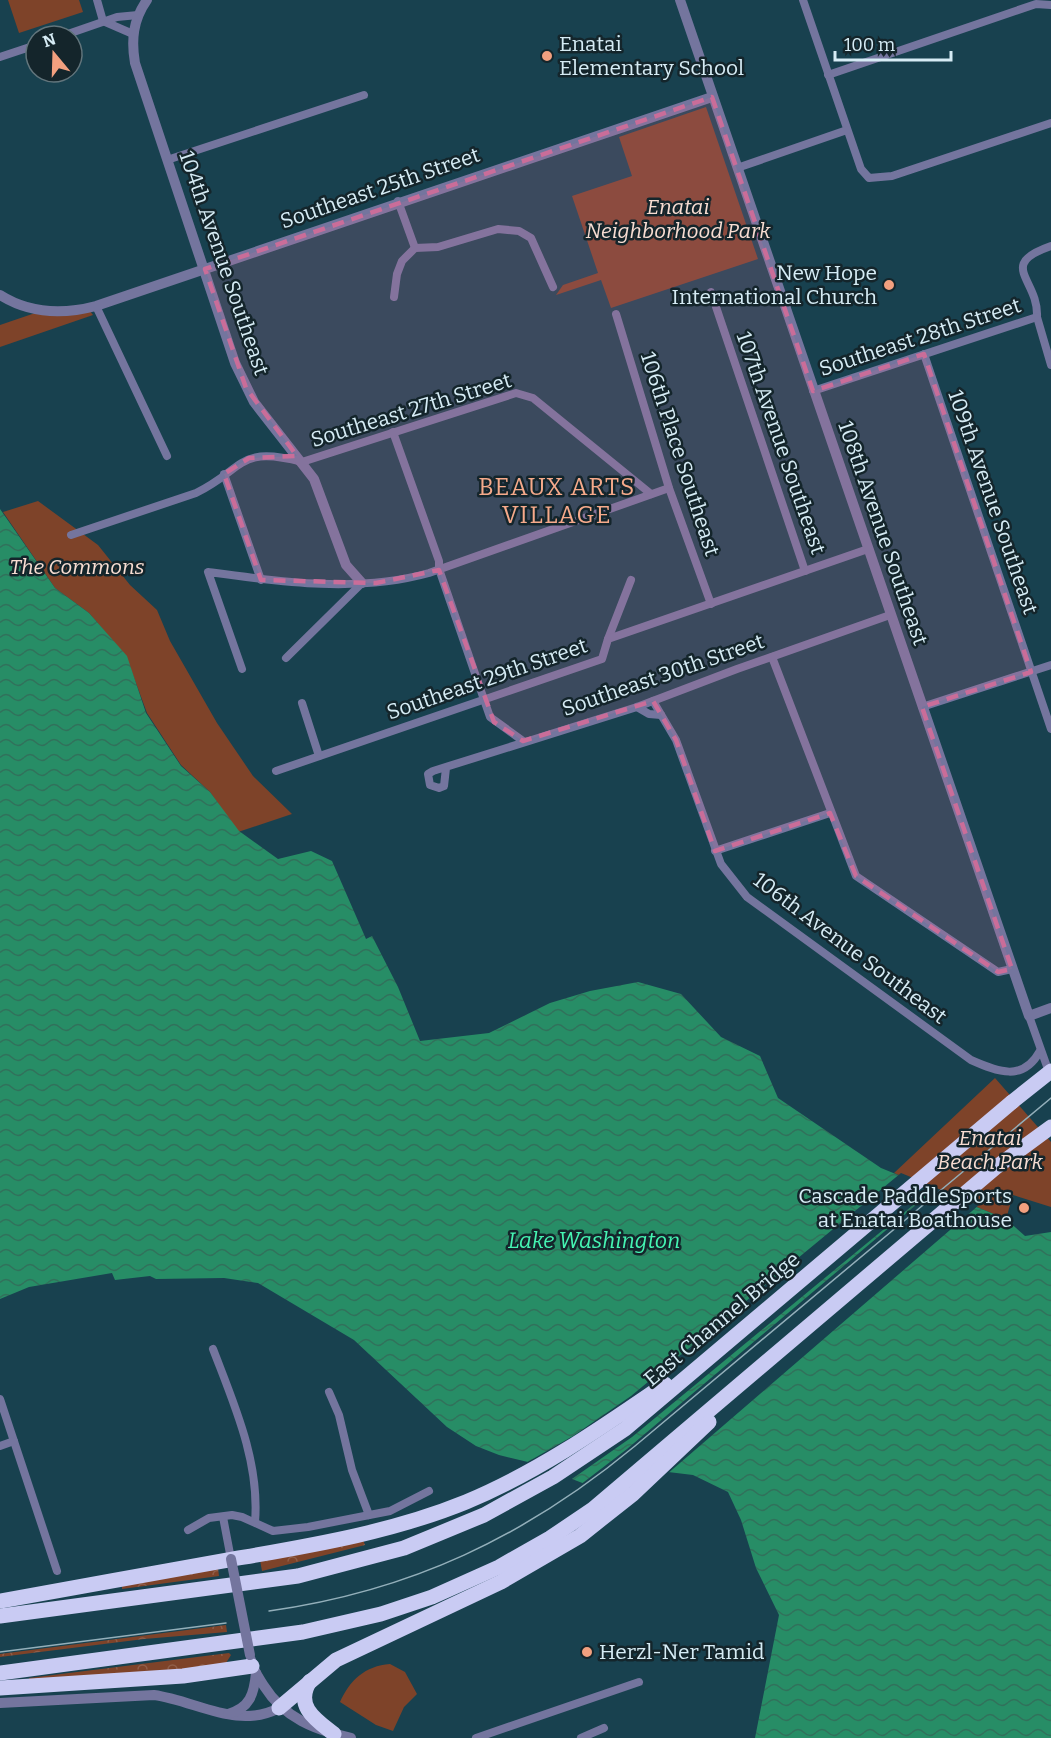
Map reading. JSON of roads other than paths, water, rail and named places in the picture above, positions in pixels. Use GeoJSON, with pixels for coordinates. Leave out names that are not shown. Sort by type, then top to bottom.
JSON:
{"type":"FeatureCollection","features":[{"type":"Feature","properties":{"kind":"highway","name":"East Channel Bridge"},"geometry":{"type":"LineString","coordinates":[[0,1616],[298,1576],[381,1555],[458,1527],[512,1502],[582,1460],[645,1413],[727,1341],[1051,1071]]}},
{"type":"Feature","properties":{"kind":"highway"},"geometry":{"type":"LineString","coordinates":[[279,1708],[310,1681],[355,1650],[482,1584],[593,1509],[995,1168],[1051,1127]]}},
{"type":"Feature","properties":{"kind":"highway"},"geometry":{"type":"LineString","coordinates":[[0,1601],[365,1534],[449,1508],[488,1492],[561,1454],[727,1341]]}},
{"type":"Feature","properties":{"kind":"highway"},"geometry":{"type":"LineString","coordinates":[[0,1673],[303,1632],[381,1614],[482,1584]]}},
{"type":"Feature","properties":{"kind":"highway"},"geometry":{"type":"LineString","coordinates":[[0,1688],[183,1676],[253,1664]]}},
{"type":"Feature","properties":{"kind":"highway"},"geometry":{"type":"LineString","coordinates":[[310,1681],[304,1692],[306,1708],[334,1734]]}},
{"type":"Feature","properties":{"kind":"street"},"geometry":{"type":"LineString","coordinates":[[97,0],[103,21]]}},
{"type":"Feature","properties":{"kind":"street","name":"104th Avenue Southeast"},"geometry":{"type":"LineString","coordinates":[[147,0],[138,15],[133,33],[135,63],[246,388],[254,402],[314,479],[345,564],[362,583]]}},
{"type":"Feature","properties":{"kind":"street","name":"108th Avenue Southeast"},"geometry":{"type":"LineString","coordinates":[[680,0],[1051,1078]]}},
{"type":"Feature","properties":{"kind":"street"},"geometry":{"type":"LineString","coordinates":[[802,0],[861,169],[868,178],[892,176],[1051,123]]}},
{"type":"Feature","properties":{"kind":"street"},"geometry":{"type":"LineString","coordinates":[[828,75],[1047,4]]}},
{"type":"Feature","properties":{"kind":"street"},"geometry":{"type":"LineString","coordinates":[[84,28],[103,21],[138,15]]}},
{"type":"Feature","properties":{"kind":"street"},"geometry":{"type":"LineString","coordinates":[[103,21],[133,33]]}},
{"type":"Feature","properties":{"kind":"street"},"geometry":{"type":"LineString","coordinates":[[0,57],[24,49]]}},
{"type":"Feature","properties":{"kind":"street"},"geometry":{"type":"LineString","coordinates":[[167,160],[364,95]]}},
{"type":"Feature","properties":{"kind":"street","name":"Southeast 25th Street"},"geometry":{"type":"LineString","coordinates":[[0,295],[22,306],[60,313],[96,306],[399,201],[712,97]]}},
{"type":"Feature","properties":{"kind":"street"},"geometry":{"type":"LineString","coordinates":[[737,168],[847,130]]}},
{"type":"Feature","properties":{"kind":"street"},"geometry":{"type":"LineString","coordinates":[[399,201],[415,248]]}},
{"type":"Feature","properties":{"kind":"street"},"geometry":{"type":"LineString","coordinates":[[394,297],[397,274],[402,261],[415,248],[438,247],[498,229],[519,231],[536,244],[553,287]]}},
{"type":"Feature","properties":{"kind":"street"},"geometry":{"type":"LineString","coordinates":[[1051,246],[1030,253],[1024,258],[1023,267],[1038,309],[1037,317],[1049,350],[1051,365]]}},
{"type":"Feature","properties":{"kind":"street","name":"107th Avenue Southeast"},"geometry":{"type":"LineString","coordinates":[[711,292],[805,571]]}},
{"type":"Feature","properties":{"kind":"street"},"geometry":{"type":"LineString","coordinates":[[96,306],[167,456]]}},
{"type":"Feature","properties":{"kind":"street","name":"106th Place Southeast"},"geometry":{"type":"LineString","coordinates":[[616,314],[669,488],[711,604]]}},
{"type":"Feature","properties":{"kind":"street","name":"Southeast 28th Street"},"geometry":{"type":"LineString","coordinates":[[813,391],[1037,317]]}},
{"type":"Feature","properties":{"kind":"street","name":"109th Avenue Southeast"},"geometry":{"type":"LineString","coordinates":[[924,354],[1051,729]]}},
{"type":"Feature","properties":{"kind":"street","name":"Southeast 27th Street"},"geometry":{"type":"LineString","coordinates":[[71,535],[205,489],[240,462],[256,457],[277,456],[302,462],[516,393],[528,394],[651,494]]}},
{"type":"Feature","properties":{"kind":"street"},"geometry":{"type":"LineString","coordinates":[[393,432],[439,561],[439,569],[483,700],[494,722],[523,741]]}},
{"type":"Feature","properties":{"kind":"street"},"geometry":{"type":"LineString","coordinates":[[224,474],[261,580]]}},
{"type":"Feature","properties":{"kind":"street"},"geometry":{"type":"LineString","coordinates":[[242,669],[207,572],[261,580],[362,583],[398,581],[439,569],[669,488]]}},
{"type":"Feature","properties":{"kind":"street","name":"Southeast 29th Street"},"geometry":{"type":"LineString","coordinates":[[276,771],[602,658],[608,639],[868,549]]}},
{"type":"Feature","properties":{"kind":"street"},"geometry":{"type":"LineString","coordinates":[[608,639],[631,580]]}},
{"type":"Feature","properties":{"kind":"street"},"geometry":{"type":"LineString","coordinates":[[286,658],[362,583]]}},
{"type":"Feature","properties":{"kind":"street","name":"Southeast 30th Street"},"geometry":{"type":"LineString","coordinates":[[446,768],[523,741],[637,707],[890,615]]}},
{"type":"Feature","properties":{"kind":"street"},"geometry":{"type":"LineString","coordinates":[[771,657],[830,813],[846,845],[856,876],[998,972],[1012,969]]}},
{"type":"Feature","properties":{"kind":"street"},"geometry":{"type":"LineString","coordinates":[[922,707],[1051,665]]}},
{"type":"Feature","properties":{"kind":"street","name":"106th Avenue Southeast"},"geometry":{"type":"LineString","coordinates":[[653,701],[685,761],[715,851],[726,872],[747,897],[971,1060],[990,1068],[1013,1071],[1034,1062],[1040,1050]]}},
{"type":"Feature","properties":{"kind":"street"},"geometry":{"type":"LineString","coordinates":[[302,703],[320,756]]}},
{"type":"Feature","properties":{"kind":"street"},"geometry":{"type":"LineString","coordinates":[[637,707],[649,714],[661,715]]}},
{"type":"Feature","properties":{"kind":"street"},"geometry":{"type":"LineString","coordinates":[[715,851],[830,813]]}},
{"type":"Feature","properties":{"kind":"street"},"geometry":{"type":"LineString","coordinates":[[1029,1016],[1051,1008]]}},
{"type":"Feature","properties":{"kind":"street"},"geometry":{"type":"LineString","coordinates":[[213,1349],[235,1404],[250,1458],[257,1503],[255,1522]]}},
{"type":"Feature","properties":{"kind":"street"},"geometry":{"type":"LineString","coordinates":[[329,1392],[339,1415],[352,1470],[369,1515]]}},
{"type":"Feature","properties":{"kind":"street"},"geometry":{"type":"LineString","coordinates":[[0,1399],[57,1571]]}},
{"type":"Feature","properties":{"kind":"street"},"geometry":{"type":"LineString","coordinates":[[0,1446],[14,1441]]}},
{"type":"Feature","properties":{"kind":"street"},"geometry":{"type":"LineString","coordinates":[[188,1530],[210,1518],[242,1517],[273,1531],[284,1530],[390,1511],[429,1491]]}},
{"type":"Feature","properties":{"kind":"street"},"geometry":{"type":"LineString","coordinates":[[221,1715],[236,1712],[248,1703],[254,1693],[253,1664],[222,1517]]}},
{"type":"Feature","properties":{"kind":"street"},"geometry":{"type":"LineString","coordinates":[[253,1664],[279,1708],[304,1723],[351,1738]]}},
{"type":"Feature","properties":{"kind":"street"},"geometry":{"type":"LineString","coordinates":[[476,1738],[639,1682]]}},
{"type":"Feature","properties":{"kind":"street"},"geometry":{"type":"LineString","coordinates":[[0,1703],[154,1695],[174,1698],[221,1715],[267,1714],[279,1708]]}},
{"type":"Feature","properties":{"kind":"street"},"geometry":{"type":"LineString","coordinates":[[581,1738],[604,1728]]}},
{"type":"Feature","properties":{"kind":"water","name":"Lake Washington"},"geometry":{"type":"Polygon","coordinates":[[[0,509],[55,588],[89,613],[127,656],[146,713],[181,766],[210,792],[239,831],[278,859],[311,851],[332,861],[366,939],[372,936],[398,987],[420,1041],[489,1033],[550,1003],[590,991],[638,982],[681,994],[721,1037],[760,1056],[778,1098],[881,1168],[1006,1219],[1025,1236],[1051,1232],[1051,1738],[755,1738],[779,1615],[756,1568],[741,1520],[728,1492],[693,1475],[635,1468],[585,1484],[528,1462],[499,1455],[476,1446],[447,1427],[354,1340],[258,1283],[224,1278],[156,1279],[150,1276],[115,1280],[112,1273],[29,1287],[0,1299],[0,509]]]}},
{"type":"Feature","properties":{"kind":"tram line"},"geometry":{"type":"LineString","coordinates":[[269,1611],[371,1590],[418,1574],[508,1533],[551,1507],[594,1478],[635,1446],[1051,1098]]}},
{"type":"Feature","properties":{"kind":"tram line"},"geometry":{"type":"LineString","coordinates":[[0,1652],[226,1623]]}},
{"type":"Feature","properties":{"kind":"place","name":"Enatai Elementary School"},"geometry":{"type":"Point","coordinates":[547,56]}},
{"type":"Feature","properties":{"kind":"place","name":"New Hope International Church"},"geometry":{"type":"Point","coordinates":[889,285]}},
{"type":"Feature","properties":{"kind":"place","name":"Cascade PaddleSports at Enatai Boathouse"},"geometry":{"type":"Point","coordinates":[1024,1208]}},
{"type":"Feature","properties":{"kind":"place","name":"Herzl-Ner Tamid"},"geometry":{"type":"Point","coordinates":[587,1652]}},
{"type":"Feature","properties":{"kind":"district","name":"BEAUX ARTS VILLAGE"},"geometry":{"type":"Point","coordinates":[557,501]}},
{"type":"Feature","properties":{"kind":"park label","name":"Enatai Neighborhood Park"},"geometry":{"type":"Point","coordinates":[678,219]}},
{"type":"Feature","properties":{"kind":"park label","name":"The Commons"},"geometry":{"type":"Point","coordinates":[77,567]}},
{"type":"Feature","properties":{"kind":"park label","name":"Enatai Beach Park"},"geometry":{"type":"Point","coordinates":[990,1150]}}]}
